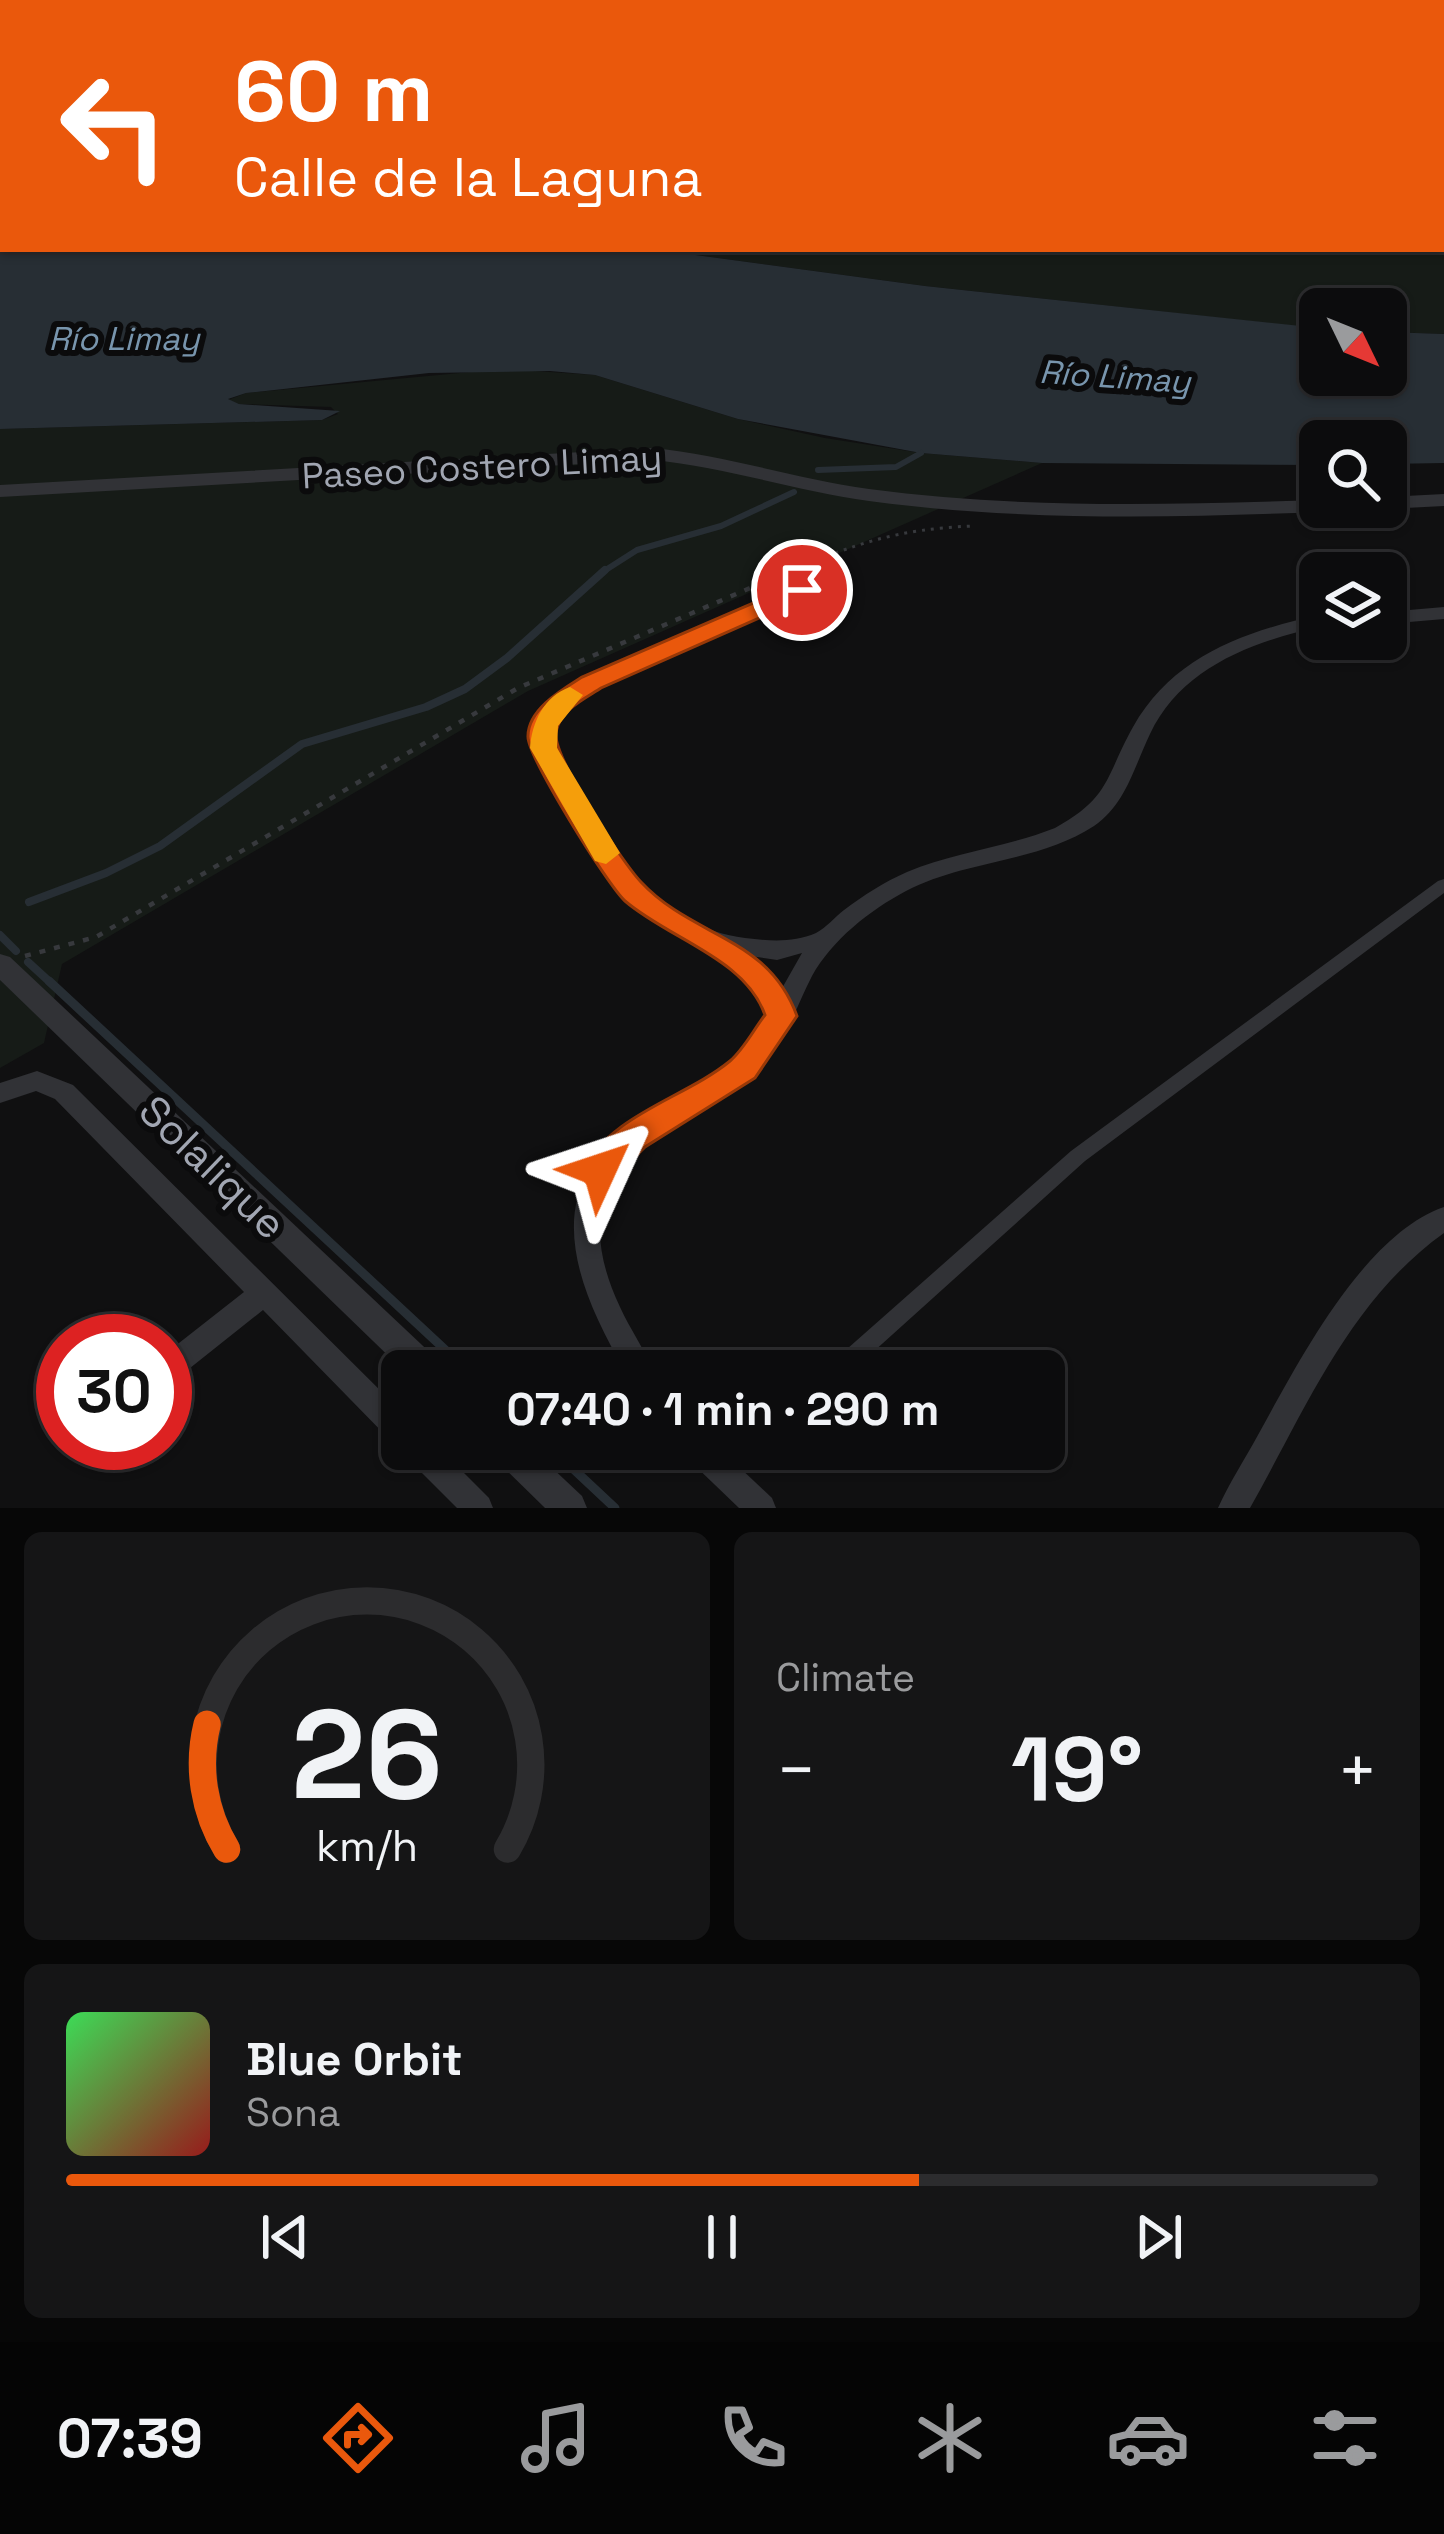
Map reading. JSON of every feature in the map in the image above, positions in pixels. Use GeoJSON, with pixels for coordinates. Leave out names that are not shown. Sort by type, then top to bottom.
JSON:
{"type":"FeatureCollection","features":[{"type":"Feature","properties":{"kind":"street","name":"Paseo Costero Limay"},"geometry":{"type":"LineString","coordinates":[[0,491],[652,454],[721,462],[848,492],[926,500],[1124,513],[1299,507]]}},
{"type":"Feature","properties":{"kind":"street"},"geometry":{"type":"LineString","coordinates":[[1407,502],[1444,500]]}},
{"type":"Feature","properties":{"kind":"street"},"geometry":{"type":"LineString","coordinates":[[782,1016],[773,993],[757,973],[666,918],[630,889],[549,762],[541,736],[551,712],[576,691],[802,590]]}},
{"type":"Feature","properties":{"kind":"street"},"geometry":{"type":"LineString","coordinates":[[1407,617],[1444,614]]}},
{"type":"Feature","properties":{"kind":"street"},"geometry":{"type":"LineString","coordinates":[[629,1350],[603,1303],[588,1258],[585,1213],[600,1170],[633,1137],[743,1069],[782,1016],[812,956],[875,900],[919,875],[1054,838],[1089,819],[1116,791],[1151,713],[1177,682],[1212,658],[1255,638],[1299,626]]}},
{"type":"Feature","properties":{"kind":"street"},"geometry":{"type":"LineString","coordinates":[[861,1350],[1078,1156],[1444,885]]}},
{"type":"Feature","properties":{"kind":"street"},"geometry":{"type":"LineString","coordinates":[[711,942],[778,951],[831,936]]}},
{"type":"Feature","properties":{"kind":"street","name":"Solalique"},"geometry":{"type":"LineString","coordinates":[[11,961],[406,1350]]}},
{"type":"Feature","properties":{"kind":"street"},"geometry":{"type":"LineString","coordinates":[[0,1093],[37,1082],[64,1092],[381,1411]]}},
{"type":"Feature","properties":{"kind":"street"},"geometry":{"type":"LineString","coordinates":[[1233,1508],[1360,1294],[1402,1247],[1444,1218]]}},
{"type":"Feature","properties":{"kind":"street"},"geometry":{"type":"LineString","coordinates":[[192,1350],[264,1293]]}},
{"type":"Feature","properties":{"kind":"street"},"geometry":{"type":"LineString","coordinates":[[440,1470],[478,1508]]}},
{"type":"Feature","properties":{"kind":"street"},"geometry":{"type":"LineString","coordinates":[[530,1470],[570,1508]]}},
{"type":"Feature","properties":{"kind":"street"},"geometry":{"type":"LineString","coordinates":[[721,1470],[761,1508]]}},
{"type":"Feature","properties":{"kind":"street"},"geometry":{"type":"LineString","coordinates":[[725,1474],[729,1470]]}},
{"type":"Feature","properties":{"kind":"path"},"geometry":{"type":"LineString","coordinates":[[11,961],[96,938],[530,682],[873,537],[914,527],[985,525]]}},
{"type":"Feature","properties":{"kind":"shaded area"},"geometry":{"type":"Polygon","coordinates":[[[673,252],[1444,252],[1444,334],[1407,333],[1407,288],[1299,288],[1299,326],[925,286],[673,252]]]}},
{"type":"Feature","properties":{"kind":"shaded area"},"geometry":{"type":"Polygon","coordinates":[[[503,369],[595,375],[738,419],[825,438],[921,453],[1042,463],[528,691],[62,964],[44,1043],[0,1068],[0,429],[322,420],[338,414],[331,407],[228,400],[246,393],[503,369]]]}},
{"type":"Feature","properties":{"kind":"water","name":"Río Limay"},"geometry":{"type":"Polygon","coordinates":[[[0,252],[673,252],[925,286],[1299,326],[1299,396],[1407,396],[1407,333],[1444,334],[1444,463],[1407,464],[1407,420],[1299,420],[1299,465],[1042,463],[921,453],[738,419],[595,375],[550,371],[429,373],[246,393],[228,399],[239,404],[340,411],[322,420],[0,429],[0,252]]]}},
{"type":"Feature","properties":{"kind":"waterway"},"geometry":{"type":"LineString","coordinates":[[818,470],[896,467],[921,453]]}},
{"type":"Feature","properties":{"kind":"waterway"},"geometry":{"type":"LineString","coordinates":[[603,572],[637,550],[721,526],[794,492]]}},
{"type":"Feature","properties":{"kind":"waterway"},"geometry":{"type":"LineString","coordinates":[[29,902],[106,873],[160,846],[302,744],[426,707],[465,689],[603,572]]}},
{"type":"Feature","properties":{"kind":"waterway"},"geometry":{"type":"LineString","coordinates":[[0,935],[16,951]]}},
{"type":"Feature","properties":{"kind":"waterway"},"geometry":{"type":"LineString","coordinates":[[28,962],[52,984]]}},
{"type":"Feature","properties":{"kind":"waterway"},"geometry":{"type":"LineString","coordinates":[[49,981],[445,1350]]}},
{"type":"Feature","properties":{"kind":"waterway"},"geometry":{"type":"LineString","coordinates":[[574,1470],[615,1508]]}},
{"type":"Feature","properties":{"kind":"slow traffic"},"geometry":{"type":"LineString","coordinates":[[570,695],[551,712],[541,736],[549,762],[606,853]]}},
{"type":"Feature","properties":{"kind":"route"},"geometry":{"type":"LineString","coordinates":[[600,1170],[633,1137],[743,1069],[782,1016],[766,982],[746,963],[666,918],[630,889],[549,762],[541,736],[545,724],[562,701],[592,682],[802,590]]}}]}
